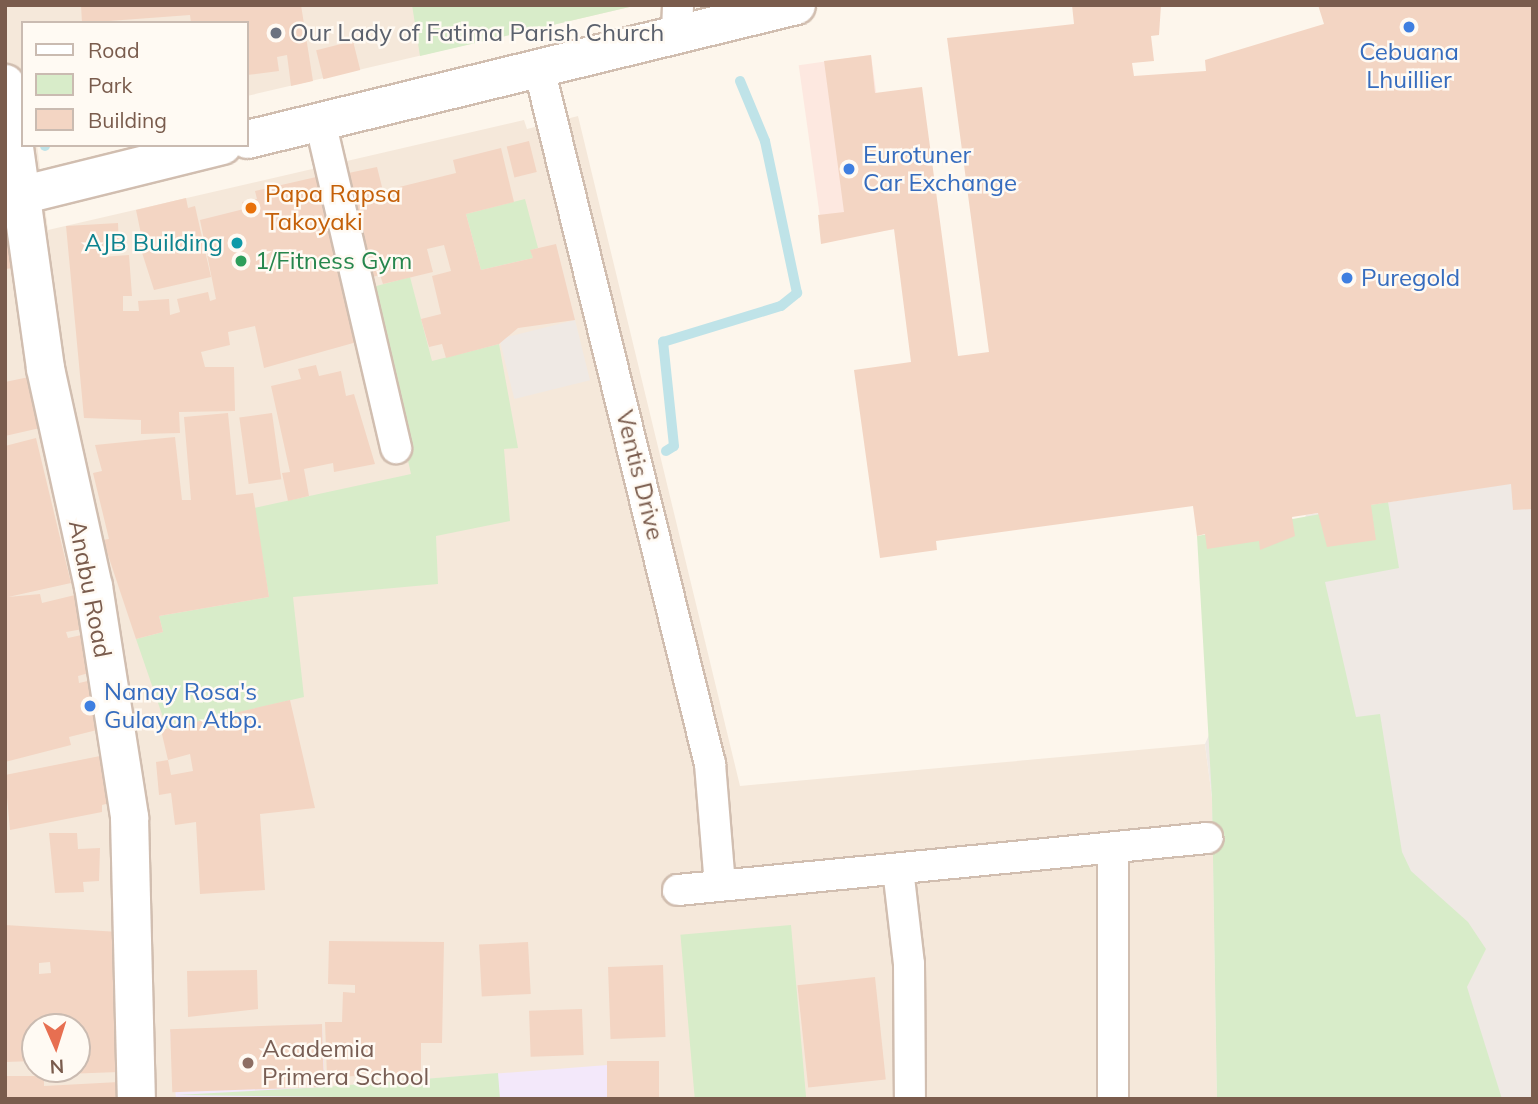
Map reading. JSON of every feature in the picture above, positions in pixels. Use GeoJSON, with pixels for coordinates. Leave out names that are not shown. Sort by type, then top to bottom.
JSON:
{"type":"FeatureCollection","features":[{"type":"Feature","properties":{"kind":"street"},"geometry":{"type":"LineString","coordinates":[[248,139],[539,68],[677,20],[796,5]]}},
{"type":"Feature","properties":{"kind":"street","name":"Ventis Drive"},"geometry":{"type":"LineString","coordinates":[[539,68],[710,764],[720,886]]}},
{"type":"Feature","properties":{"kind":"street","name":"Anabu Road"},"geometry":{"type":"LineString","coordinates":[[5,83],[23,194],[45,368],[93,586],[129,817],[136,1099]]}},
{"type":"Feature","properties":{"kind":"street"},"geometry":{"type":"LineString","coordinates":[[320,121],[396,448]]}},
{"type":"Feature","properties":{"kind":"street"},"geometry":{"type":"LineString","coordinates":[[23,194],[214,147]]}},
{"type":"Feature","properties":{"kind":"street"},"geometry":{"type":"LineString","coordinates":[[678,890],[1207,838]]}},
{"type":"Feature","properties":{"kind":"street"},"geometry":{"type":"LineString","coordinates":[[1113,848],[1113,1099]]}},
{"type":"Feature","properties":{"kind":"street"},"geometry":{"type":"LineString","coordinates":[[898,869],[909,964],[910,1099]]}},
{"type":"Feature","properties":{"kind":"shaded area"},"geometry":{"type":"Polygon","coordinates":[[[5,5],[638,5],[248,96],[248,21],[21,21],[21,147],[37,147],[48,230],[524,120],[527,129],[578,116],[740,786],[1205,744],[1212,798],[1217,1099],[5,1099],[5,5]]]}},
{"type":"Feature","properties":{"kind":"shaded area","name":"Eurotuner Car Exchange"},"geometry":{"type":"Polygon","coordinates":[[[871,55],[895,229],[823,239],[799,65],[871,55]]]}},
{"type":"Feature","properties":{"kind":"shaded area"},"geometry":{"type":"Polygon","coordinates":[[[575,320],[590,380],[514,399],[499,339],[575,320]]]}},
{"type":"Feature","properties":{"kind":"shaded area"},"geometry":{"type":"Polygon","coordinates":[[[1533,480],[1533,1099],[1217,1099],[1212,798],[1205,744],[1306,515],[1533,480]]]}},
{"type":"Feature","properties":{"kind":"shaded area","name":"Academia Primera School"},"geometry":{"type":"Polygon","coordinates":[[[322,1024],[325,1087],[659,1061],[659,1099],[176,1099],[170,1032],[322,1024]]]}},
{"type":"Feature","properties":{"kind":"green space"},"geometry":{"type":"Polygon","coordinates":[[[412,5],[638,5],[420,56],[412,5]]]}},
{"type":"Feature","properties":{"kind":"green space"},"geometry":{"type":"Polygon","coordinates":[[[525,199],[538,248],[531,250],[533,258],[481,270],[466,214],[525,199]]]}},
{"type":"Feature","properties":{"kind":"green space"},"geometry":{"type":"Polygon","coordinates":[[[410,277],[432,361],[499,344],[518,448],[504,449],[510,521],[436,536],[438,584],[293,597],[304,697],[167,729],[136,639],[163,632],[159,616],[269,597],[254,508],[411,474],[369,288],[410,277]]]}},
{"type":"Feature","properties":{"kind":"green space"},"geometry":{"type":"Polygon","coordinates":[[[1388,502],[1399,568],[1325,582],[1356,717],[1380,714],[1402,852],[1411,871],[1468,922],[1486,949],[1467,987],[1502,1099],[1217,1099],[1212,798],[1197,536],[1388,502]]]}},
{"type":"Feature","properties":{"kind":"green space"},"geometry":{"type":"Polygon","coordinates":[[[791,925],[806,1099],[695,1099],[680,935],[791,925]]]}},
{"type":"Feature","properties":{"kind":"green space"},"geometry":{"type":"Polygon","coordinates":[[[498,1073],[500,1099],[176,1095],[324,1087],[498,1073]]]}},
{"type":"Feature","properties":{"kind":"building","name":"Our Lady of Fatima Parish Church"},"geometry":{"type":"Polygon","coordinates":[[[81,5],[301,5],[313,81],[291,86],[287,55],[277,57],[279,71],[248,75],[248,21],[191,21],[190,15],[82,21],[81,5]]]}},
{"type":"Feature","properties":{"kind":"building"},"geometry":{"type":"Polygon","coordinates":[[[1072,5],[1161,5],[1159,35],[1151,36],[1154,61],[1132,63],[1134,76],[1206,71],[1205,60],[1324,24],[1318,5],[1533,5],[1533,509],[1513,510],[1511,484],[1371,505],[1376,540],[1327,547],[1318,513],[1292,517],[1295,536],[1260,550],[1259,541],[1207,549],[1205,534],[1197,536],[1193,506],[936,541],[937,550],[880,558],[854,370],[911,362],[894,229],[821,244],[818,215],[844,212],[824,61],[871,55],[875,93],[922,87],[958,356],[989,352],[947,38],[1074,24],[1072,5]]]}},
{"type":"Feature","properties":{"kind":"building"},"geometry":{"type":"Polygon","coordinates":[[[353,41],[360,70],[323,79],[316,50],[353,41]]]}},
{"type":"Feature","properties":{"kind":"building"},"geometry":{"type":"Polygon","coordinates":[[[529,141],[537,172],[514,178],[507,147],[529,141]]]}},
{"type":"Feature","properties":{"kind":"building"},"geometry":{"type":"Polygon","coordinates":[[[501,148],[514,202],[466,214],[481,270],[533,258],[530,250],[556,244],[575,320],[518,328],[499,344],[446,358],[442,344],[429,347],[421,319],[441,314],[432,276],[451,271],[444,245],[427,249],[433,272],[383,284],[380,275],[365,279],[339,175],[377,167],[383,191],[456,173],[453,160],[501,148]]]}},
{"type":"Feature","properties":{"kind":"building"},"geometry":{"type":"Polygon","coordinates":[[[325,175],[364,340],[264,368],[255,326],[228,332],[230,345],[201,352],[205,367],[234,367],[235,411],[179,412],[180,433],[141,434],[141,420],[84,418],[66,226],[118,223],[119,249],[101,251],[101,257],[129,255],[132,296],[123,296],[123,311],[139,311],[138,301],[169,299],[170,315],[180,312],[177,299],[208,292],[210,301],[216,299],[200,220],[244,209],[242,202],[257,199],[255,191],[325,175]]]}},
{"type":"Feature","properties":{"kind":"building"},"geometry":{"type":"Polygon","coordinates":[[[186,198],[188,208],[195,206],[211,277],[154,290],[136,234],[141,234],[136,210],[186,198]]]}},
{"type":"Feature","properties":{"kind":"building"},"geometry":{"type":"Polygon","coordinates":[[[5,229],[14,268],[5,269],[5,229]]]}},
{"type":"Feature","properties":{"kind":"building"},"geometry":{"type":"Polygon","coordinates":[[[316,365],[319,376],[341,371],[346,396],[354,394],[375,464],[334,472],[333,463],[304,469],[309,496],[288,501],[282,473],[290,472],[271,386],[301,379],[298,369],[316,365]]]}},
{"type":"Feature","properties":{"kind":"building"},"geometry":{"type":"Polygon","coordinates":[[[29,377],[40,428],[5,436],[5,382],[29,377]]]}},
{"type":"Feature","properties":{"kind":"building"},"geometry":{"type":"Polygon","coordinates":[[[228,413],[236,495],[253,493],[269,597],[159,616],[163,632],[136,639],[103,540],[109,539],[93,473],[102,471],[95,445],[175,437],[182,500],[191,500],[184,417],[228,413]]]}},
{"type":"Feature","properties":{"kind":"building"},"geometry":{"type":"Polygon","coordinates":[[[272,413],[281,479],[249,484],[239,418],[272,413]]]}},
{"type":"Feature","properties":{"kind":"building"},"geometry":{"type":"Polygon","coordinates":[[[36,438],[71,583],[8,597],[40,594],[42,603],[75,595],[83,629],[66,632],[68,638],[86,634],[96,671],[78,676],[79,683],[96,679],[109,727],[69,737],[71,745],[5,762],[5,446],[36,438]]]}},
{"type":"Feature","properties":{"kind":"building"},"geometry":{"type":"Polygon","coordinates":[[[290,700],[315,808],[260,814],[265,890],[200,894],[196,822],[175,825],[171,793],[159,795],[156,762],[168,760],[161,730],[290,700]],[[190,754],[168,760],[171,775],[193,771],[190,754]]]}},
{"type":"Feature","properties":{"kind":"building"},"geometry":{"type":"Polygon","coordinates":[[[105,755],[114,802],[102,805],[102,812],[10,830],[5,775],[105,755]]]}},
{"type":"Feature","properties":{"kind":"building"},"geometry":{"type":"Polygon","coordinates":[[[49,833],[77,833],[78,849],[100,848],[99,881],[83,882],[84,892],[55,893],[49,833]]]}},
{"type":"Feature","properties":{"kind":"building"},"geometry":{"type":"Polygon","coordinates":[[[5,925],[119,932],[119,1072],[91,1073],[91,1013],[21,1013],[21,1061],[5,1062],[5,925]],[[50,962],[39,963],[39,974],[51,973],[50,962]]]}},
{"type":"Feature","properties":{"kind":"building"},"geometry":{"type":"Polygon","coordinates":[[[329,941],[444,942],[442,1043],[421,1043],[421,1074],[327,1077],[325,1022],[342,1022],[343,992],[355,993],[355,985],[328,984],[329,941]]]}},
{"type":"Feature","properties":{"kind":"building"},"geometry":{"type":"Polygon","coordinates":[[[528,942],[531,994],[482,996],[479,945],[528,942]]]}},
{"type":"Feature","properties":{"kind":"building"},"geometry":{"type":"Polygon","coordinates":[[[663,965],[666,1037],[611,1039],[608,967],[663,965]]]}},
{"type":"Feature","properties":{"kind":"building"},"geometry":{"type":"Polygon","coordinates":[[[257,970],[258,1009],[188,1017],[187,971],[257,970]]]}},
{"type":"Feature","properties":{"kind":"building"},"geometry":{"type":"Polygon","coordinates":[[[875,977],[886,1079],[808,1088],[797,985],[875,977]]]}},
{"type":"Feature","properties":{"kind":"building"},"geometry":{"type":"Polygon","coordinates":[[[582,1009],[584,1055],[531,1057],[529,1011],[582,1009]]]}},
{"type":"Feature","properties":{"kind":"building"},"geometry":{"type":"Polygon","coordinates":[[[322,1024],[324,1087],[172,1092],[170,1029],[322,1024]]]}},
{"type":"Feature","properties":{"kind":"building"},"geometry":{"type":"Polygon","coordinates":[[[607,1061],[659,1061],[659,1099],[607,1099],[607,1061]]]}},
{"type":"Feature","properties":{"kind":"building"},"geometry":{"type":"Polygon","coordinates":[[[5,1076],[21,1076],[21,1083],[44,1083],[44,1086],[119,1082],[120,1099],[5,1099],[5,1076]]]}},
{"type":"Feature","properties":{"kind":"waterway"},"geometry":{"type":"LineString","coordinates":[[666,451],[674,446],[663,342],[781,306],[797,293],[765,141],[740,81]]}},
{"type":"Feature","properties":{"kind":"place","name":"Cebuana Lhuillier"},"geometry":{"type":"Point","coordinates":[1409,27]}},
{"type":"Feature","properties":{"kind":"place","name":"Our Lady of Fatima Parish Church"},"geometry":{"type":"Point","coordinates":[276,33]}},
{"type":"Feature","properties":{"kind":"place","name":"Eurotuner Car Exchange"},"geometry":{"type":"Point","coordinates":[849,169]}},
{"type":"Feature","properties":{"kind":"place","name":"Papa Rapsa Takoyaki"},"geometry":{"type":"Point","coordinates":[251,208]}},
{"type":"Feature","properties":{"kind":"place","name":"AJB Building"},"geometry":{"type":"Point","coordinates":[237,243]}},
{"type":"Feature","properties":{"kind":"place","name":"1/Fitness Gym"},"geometry":{"type":"Point","coordinates":[241,261]}},
{"type":"Feature","properties":{"kind":"place","name":"Puregold"},"geometry":{"type":"Point","coordinates":[1347,278]}},
{"type":"Feature","properties":{"kind":"place","name":"Nanay Rosa's Gulayan Atbp."},"geometry":{"type":"Point","coordinates":[90,706]}},
{"type":"Feature","properties":{"kind":"place","name":"Academia Primera School"},"geometry":{"type":"Point","coordinates":[248,1063]}}]}
